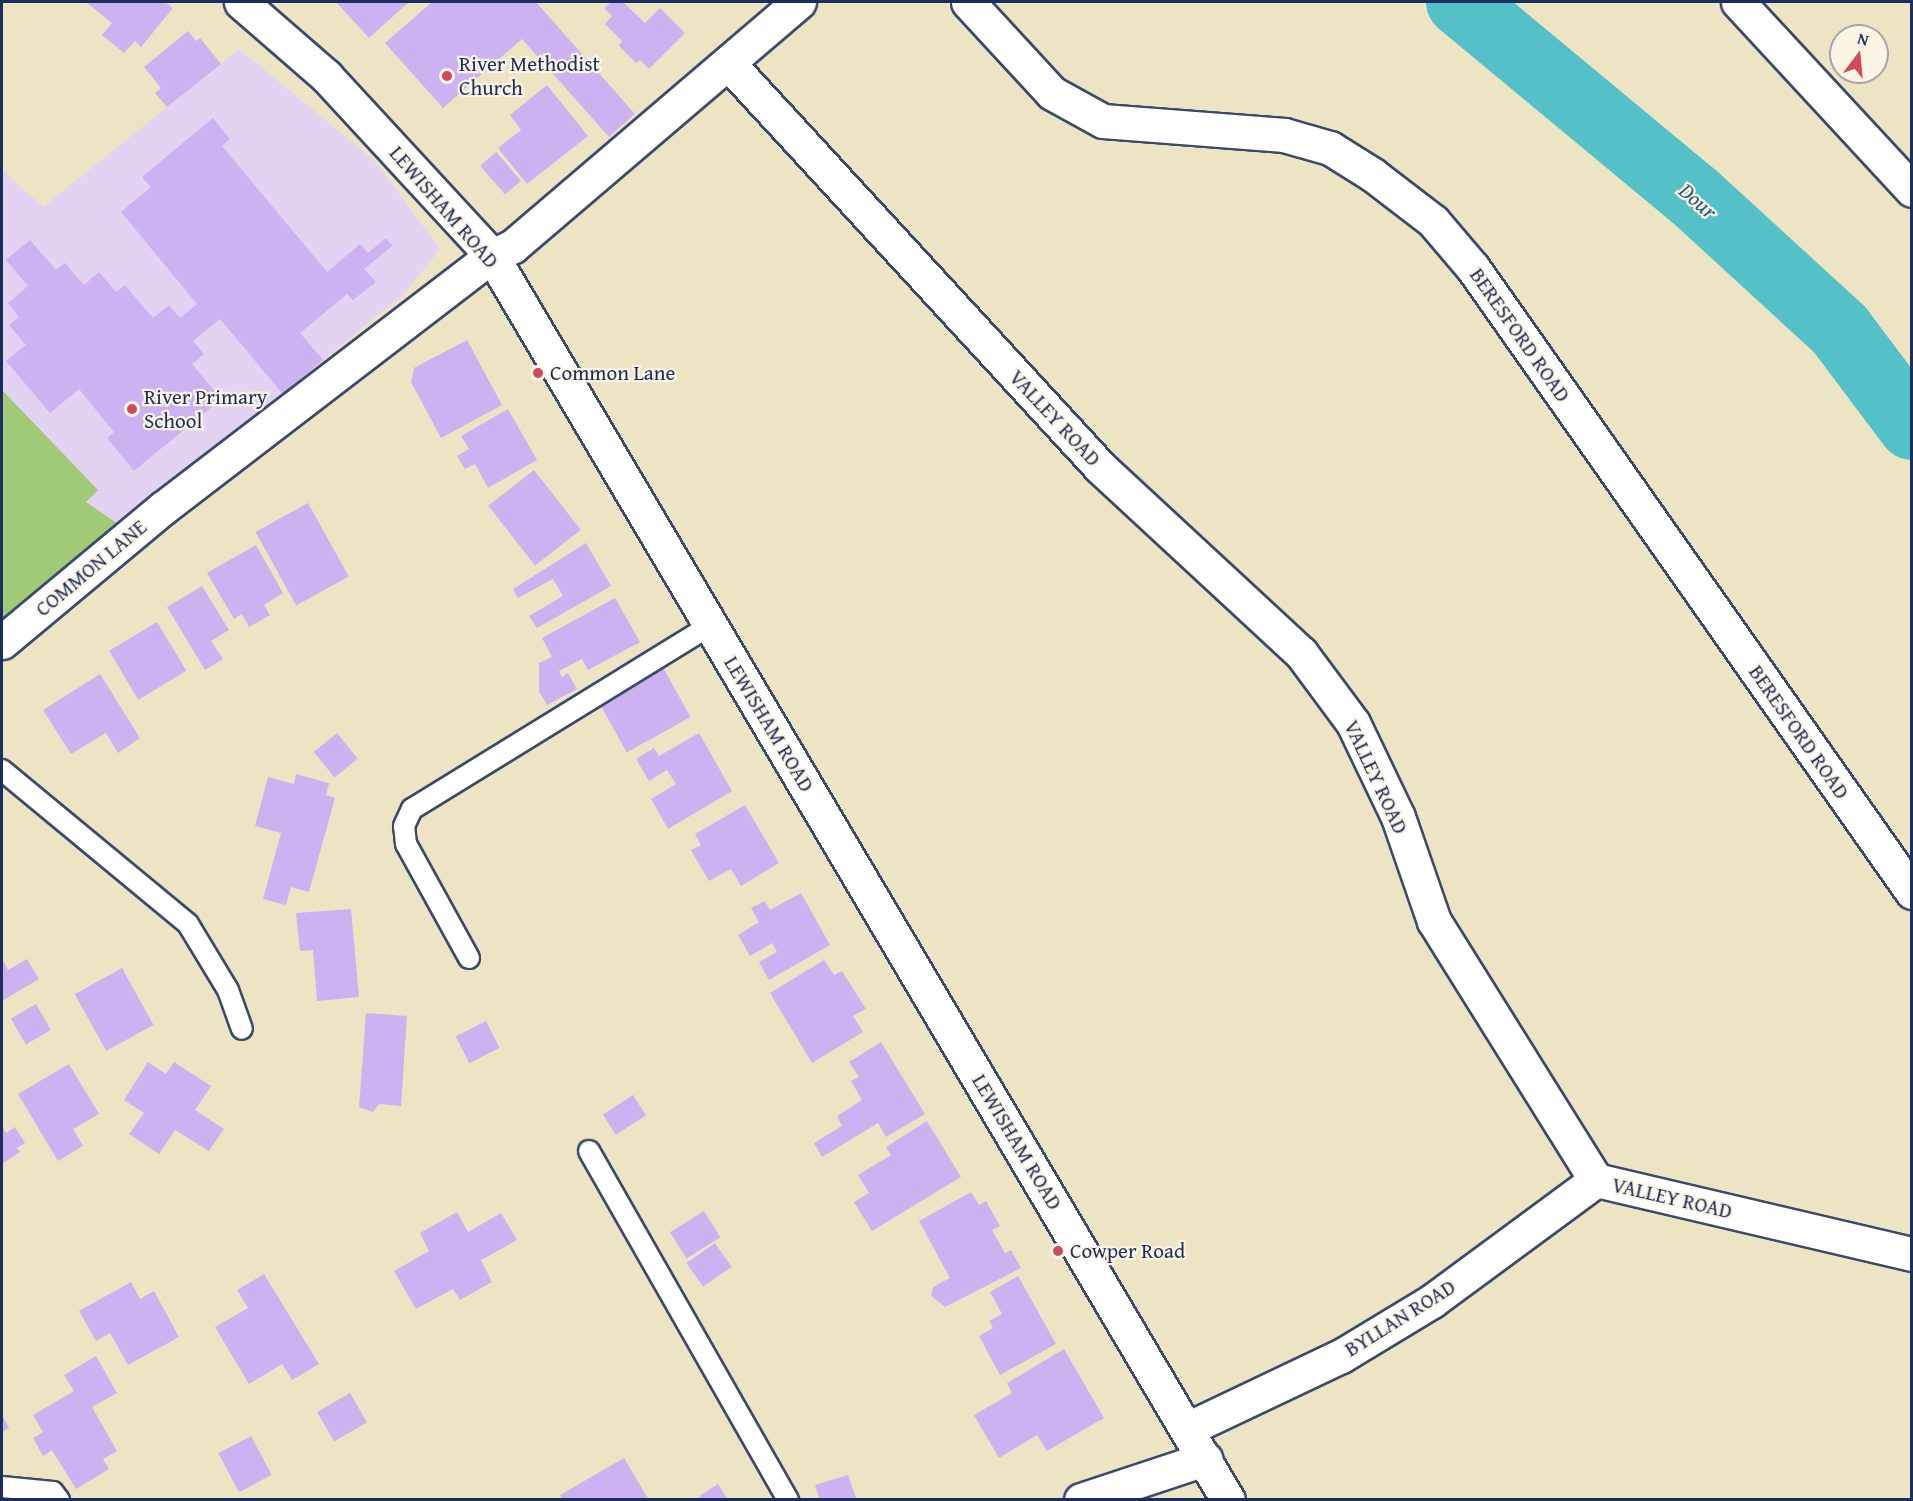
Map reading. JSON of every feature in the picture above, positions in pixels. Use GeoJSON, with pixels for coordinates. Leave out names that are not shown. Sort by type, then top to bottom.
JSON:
{"type":"FeatureCollection","features":[{"type":"Feature","properties":{"kind":"street","name":"LEWISHAM ROAD"},"geometry":{"type":"LineString","coordinates":[[241,2],[326,76],[492,256],[1228,1500]]}},
{"type":"Feature","properties":{"kind":"street","name":"COMMON LANE"},"geometry":{"type":"LineString","coordinates":[[2,642],[163,508],[492,256],[513,246],[730,65],[800,2]]}},
{"type":"Feature","properties":{"kind":"street","name":"BERESFORD ROAD"},"geometry":{"type":"LineString","coordinates":[[968,2],[1052,93],[1103,121],[1284,135],[1330,148],[1373,175],[1433,221],[1473,268],[1911,892]]}},
{"type":"Feature","properties":{"kind":"street"},"geometry":{"type":"LineString","coordinates":[[1738,2],[1911,190]]}},
{"type":"Feature","properties":{"kind":"street","name":"VALLEY ROAD"},"geometry":{"type":"LineString","coordinates":[[730,65],[1100,467],[1301,652],[1353,723],[1398,817],[1434,921],[1596,1180],[1911,1254]]}},
{"type":"Feature","properties":{"kind":"street","name":"BYLLAN ROAD"},"geometry":{"type":"LineString","coordinates":[[1187,1429],[1341,1356],[1422,1307],[1596,1180]]}},
{"type":"Feature","properties":{"kind":"street"},"geometry":{"type":"LineString","coordinates":[[1081,1500],[1205,1459]]}},
{"type":"Feature","properties":{"kind":"lane"},"geometry":{"type":"LineString","coordinates":[[469,958],[406,844],[404,825],[411,809],[711,625]]}},
{"type":"Feature","properties":{"kind":"lane"},"geometry":{"type":"LineString","coordinates":[[2,770],[188,924],[228,990],[242,1029]]}},
{"type":"Feature","properties":{"kind":"lane"},"geometry":{"type":"LineString","coordinates":[[589,1151],[788,1500]]}},
{"type":"Feature","properties":{"kind":"lane"},"geometry":{"type":"LineString","coordinates":[[2,1487],[53,1492],[59,1500]]}},
{"type":"Feature","properties":{"kind":"shaded area","name":"River Primary School"},"geometry":{"type":"Polygon","coordinates":[[[239,49],[375,161],[440,249],[405,293],[2,624],[2,170],[43,207],[239,49]]]}},
{"type":"Feature","properties":{"kind":"green space"},"geometry":{"type":"Polygon","coordinates":[[[2,390],[98,490],[86,502],[121,526],[2,624],[2,390]]]}},
{"type":"Feature","properties":{"kind":"building"},"geometry":{"type":"Polygon","coordinates":[[[86,2],[165,2],[173,8],[141,47],[135,41],[124,53],[102,35],[112,23],[86,2]]]}},
{"type":"Feature","properties":{"kind":"building"},"geometry":{"type":"Polygon","coordinates":[[[336,2],[409,2],[369,38],[336,2]]]}},
{"type":"Feature","properties":{"kind":"building","name":"River Methodist Church"},"geometry":{"type":"Polygon","coordinates":[[[432,2],[536,2],[635,114],[609,137],[522,39],[443,108],[385,43],[432,2]]]}},
{"type":"Feature","properties":{"kind":"building"},"geometry":{"type":"Polygon","coordinates":[[[611,2],[623,2],[645,23],[660,8],[685,33],[649,69],[640,60],[636,63],[619,46],[622,41],[605,24],[612,16],[604,8],[611,2]]]}},
{"type":"Feature","properties":{"kind":"building"},"geometry":{"type":"Polygon","coordinates":[[[188,31],[196,41],[200,38],[221,64],[167,107],[155,93],[161,88],[144,67],[188,31]]]}},
{"type":"Feature","properties":{"kind":"building"},"geometry":{"type":"Polygon","coordinates":[[[547,85],[588,136],[527,184],[498,148],[521,130],[510,115],[547,85]]]}},
{"type":"Feature","properties":{"kind":"building"},"geometry":{"type":"Polygon","coordinates":[[[213,118],[230,139],[222,146],[327,272],[360,244],[368,253],[386,238],[392,246],[364,269],[376,282],[353,300],[347,294],[300,333],[323,360],[283,394],[220,319],[193,341],[204,354],[192,364],[221,399],[134,471],[107,438],[114,432],[79,389],[50,413],[6,361],[26,345],[9,325],[19,317],[8,303],[28,286],[6,260],[30,240],[56,270],[65,263],[84,285],[99,272],[116,292],[125,285],[153,318],[169,305],[180,318],[197,304],[121,212],[151,187],[142,177],[213,118]]]}},
{"type":"Feature","properties":{"kind":"building"},"geometry":{"type":"Polygon","coordinates":[[[496,152],[521,181],[505,194],[480,166],[496,152]]]}},
{"type":"Feature","properties":{"kind":"building"},"geometry":{"type":"Polygon","coordinates":[[[467,340],[502,405],[441,438],[411,382],[414,368],[467,340]]]}},
{"type":"Feature","properties":{"kind":"building"},"geometry":{"type":"Polygon","coordinates":[[[508,409],[537,460],[488,488],[475,464],[465,469],[457,456],[469,449],[461,436],[508,409]]]}},
{"type":"Feature","properties":{"kind":"building"},"geometry":{"type":"Polygon","coordinates":[[[534,470],[581,530],[535,566],[488,506],[534,470]]]}},
{"type":"Feature","properties":{"kind":"building"},"geometry":{"type":"Polygon","coordinates":[[[308,503],[349,576],[296,606],[256,532],[308,503]]]}},
{"type":"Feature","properties":{"kind":"building"},"geometry":{"type":"Polygon","coordinates":[[[586,543],[611,586],[537,628],[529,616],[563,596],[553,579],[518,598],[513,589],[586,543]]]}},
{"type":"Feature","properties":{"kind":"building"},"geometry":{"type":"Polygon","coordinates":[[[256,545],[283,593],[264,605],[270,615],[249,627],[242,614],[234,619],[207,573],[256,545]]]}},
{"type":"Feature","properties":{"kind":"building"},"geometry":{"type":"Polygon","coordinates":[[[202,586],[229,630],[211,641],[223,659],[205,670],[167,607],[202,586]]]}},
{"type":"Feature","properties":{"kind":"building"},"geometry":{"type":"Polygon","coordinates":[[[615,598],[640,642],[588,670],[582,659],[559,671],[562,677],[568,673],[577,689],[547,705],[539,691],[539,663],[552,657],[542,638],[615,598]]]}},
{"type":"Feature","properties":{"kind":"building"},"geometry":{"type":"Polygon","coordinates":[[[157,622],[186,671],[138,700],[109,651],[157,622]]]}},
{"type":"Feature","properties":{"kind":"building"},"geometry":{"type":"Polygon","coordinates":[[[660,662],[691,717],[627,752],[596,697],[660,662]]]}},
{"type":"Feature","properties":{"kind":"building"},"geometry":{"type":"Polygon","coordinates":[[[100,674],[140,738],[118,753],[106,733],[71,754],[43,710],[100,674]]]}},
{"type":"Feature","properties":{"kind":"building"},"geometry":{"type":"Polygon","coordinates":[[[337,733],[358,759],[334,778],[314,752],[337,733]]]}},
{"type":"Feature","properties":{"kind":"building"},"geometry":{"type":"Polygon","coordinates":[[[699,733],[732,791],[668,829],[651,799],[676,784],[667,770],[649,781],[636,759],[654,748],[659,756],[699,733]]]}},
{"type":"Feature","properties":{"kind":"building"},"geometry":{"type":"Polygon","coordinates":[[[296,774],[329,783],[326,795],[335,798],[309,892],[291,887],[286,905],[263,899],[281,833],[255,826],[268,777],[294,784],[296,774]]]}},
{"type":"Feature","properties":{"kind":"building"},"geometry":{"type":"Polygon","coordinates":[[[745,805],[779,863],[741,886],[731,869],[709,881],[691,850],[701,845],[695,834],[745,805]]]}},
{"type":"Feature","properties":{"kind":"building"},"geometry":{"type":"Polygon","coordinates":[[[801,893],[830,945],[769,980],[759,962],[777,952],[772,943],[750,956],[738,935],[759,922],[751,908],[765,901],[770,910],[801,893]]]}},
{"type":"Feature","properties":{"kind":"building"},"geometry":{"type":"Polygon","coordinates":[[[351,909],[359,997],[317,1001],[313,950],[300,951],[296,913],[351,909]]]}},
{"type":"Feature","properties":{"kind":"building"},"geometry":{"type":"Polygon","coordinates":[[[2,959],[8,970],[27,959],[39,979],[2,1001],[2,959]]]}},
{"type":"Feature","properties":{"kind":"building"},"geometry":{"type":"Polygon","coordinates":[[[824,960],[834,975],[842,971],[866,1009],[853,1016],[863,1032],[812,1063],[770,993],[824,960]]]}},
{"type":"Feature","properties":{"kind":"building"},"geometry":{"type":"Polygon","coordinates":[[[122,968],[154,1025],[106,1051],[75,994],[122,968]]]}},
{"type":"Feature","properties":{"kind":"building"},"geometry":{"type":"Polygon","coordinates":[[[36,1004],[51,1030],[26,1044],[11,1018],[36,1004]]]}},
{"type":"Feature","properties":{"kind":"building"},"geometry":{"type":"Polygon","coordinates":[[[366,1013],[407,1016],[401,1106],[379,1104],[373,1112],[359,1107],[366,1013]]]}},
{"type":"Feature","properties":{"kind":"building"},"geometry":{"type":"Polygon","coordinates":[[[486,1021],[500,1048],[469,1063],[456,1036],[486,1021]]]}},
{"type":"Feature","properties":{"kind":"building"},"geometry":{"type":"Polygon","coordinates":[[[881,1042],[925,1114],[886,1137],[878,1123],[822,1157],[814,1143],[842,1126],[837,1116],[862,1100],[851,1081],[859,1077],[849,1062],[881,1042]]]}},
{"type":"Feature","properties":{"kind":"building"},"geometry":{"type":"Polygon","coordinates":[[[148,1062],[166,1074],[174,1062],[211,1086],[195,1110],[224,1129],[209,1151],[175,1130],[159,1154],[129,1134],[144,1113],[124,1100],[148,1062]]]}},
{"type":"Feature","properties":{"kind":"building"},"geometry":{"type":"Polygon","coordinates":[[[69,1064],[99,1114],[73,1129],[83,1146],[58,1161],[18,1094],[69,1064]]]}},
{"type":"Feature","properties":{"kind":"building"},"geometry":{"type":"Polygon","coordinates":[[[633,1095],[646,1115],[616,1135],[603,1115],[633,1095]]]}},
{"type":"Feature","properties":{"kind":"building"},"geometry":{"type":"Polygon","coordinates":[[[927,1121],[961,1177],[872,1231],[854,1202],[869,1193],[858,1175],[891,1155],[886,1147],[927,1121]]]}},
{"type":"Feature","properties":{"kind":"building"},"geometry":{"type":"Polygon","coordinates":[[[2,1125],[6,1133],[15,1127],[25,1143],[17,1148],[20,1152],[2,1164],[2,1125]]]}},
{"type":"Feature","properties":{"kind":"building"},"geometry":{"type":"Polygon","coordinates":[[[971,1192],[979,1205],[986,1201],[1000,1226],[992,1230],[1005,1253],[1011,1250],[1021,1268],[945,1307],[931,1296],[933,1287],[950,1278],[919,1221],[971,1192]]]}},
{"type":"Feature","properties":{"kind":"building"},"geometry":{"type":"Polygon","coordinates":[[[704,1211],[720,1237],[687,1258],[670,1232],[704,1211]]]}},
{"type":"Feature","properties":{"kind":"building"},"geometry":{"type":"Polygon","coordinates":[[[457,1212],[468,1232],[501,1213],[517,1240],[481,1260],[492,1282],[460,1300],[453,1289],[416,1309],[394,1271],[429,1251],[420,1233],[457,1212]]]}},
{"type":"Feature","properties":{"kind":"building"},"geometry":{"type":"Polygon","coordinates":[[[715,1243],[732,1267],[703,1287],[686,1263],[715,1243]]]}},
{"type":"Feature","properties":{"kind":"building"},"geometry":{"type":"Polygon","coordinates":[[[264,1274],[319,1364],[292,1380],[282,1364],[249,1384],[215,1327],[248,1308],[237,1290],[264,1274]]]}},
{"type":"Feature","properties":{"kind":"building"},"geometry":{"type":"Polygon","coordinates":[[[1018,1276],[1056,1344],[1000,1375],[979,1336],[993,1328],[989,1321],[1002,1314],[990,1292],[1018,1276]]]}},
{"type":"Feature","properties":{"kind":"building"},"geometry":{"type":"Polygon","coordinates":[[[131,1282],[140,1299],[154,1291],[179,1337],[128,1365],[110,1333],[96,1341],[79,1311],[131,1282]]]}},
{"type":"Feature","properties":{"kind":"building"},"geometry":{"type":"Polygon","coordinates":[[[1064,1349],[1104,1418],[1047,1451],[1037,1435],[999,1458],[974,1415],[1012,1393],[1007,1383],[1064,1349]]]}},
{"type":"Feature","properties":{"kind":"building"},"geometry":{"type":"Polygon","coordinates":[[[96,1356],[117,1393],[92,1407],[117,1451],[103,1459],[109,1469],[76,1489],[52,1450],[43,1456],[33,1438],[43,1432],[33,1415],[74,1391],[64,1375],[96,1356]]]}},
{"type":"Feature","properties":{"kind":"building"},"geometry":{"type":"Polygon","coordinates":[[[350,1393],[367,1422],[334,1441],[317,1412],[350,1393]]]}},
{"type":"Feature","properties":{"kind":"building"},"geometry":{"type":"Polygon","coordinates":[[[2,1415],[9,1428],[2,1432],[2,1415]]]}},
{"type":"Feature","properties":{"kind":"building"},"geometry":{"type":"Polygon","coordinates":[[[251,1436],[272,1475],[239,1492],[218,1453],[251,1436]]]}},
{"type":"Feature","properties":{"kind":"building"},"geometry":{"type":"Polygon","coordinates":[[[624,1458],[649,1500],[563,1500],[560,1495],[624,1458]]]}},
{"type":"Feature","properties":{"kind":"building"},"geometry":{"type":"Polygon","coordinates":[[[848,1475],[856,1498],[820,1500],[815,1485],[848,1475]]]}},
{"type":"Feature","properties":{"kind":"building"},"geometry":{"type":"Polygon","coordinates":[[[718,1484],[728,1500],[701,1500],[699,1496],[718,1484]]]}},
{"type":"Feature","properties":{"kind":"waterway","name":"Dour"},"geometry":{"type":"LineString","coordinates":[[1460,2],[1695,197],[1840,330],[1912,426]]}},
{"type":"Feature","properties":{"kind":"place","name":"River Methodist Church"},"geometry":{"type":"Point","coordinates":[447,76]}},
{"type":"Feature","properties":{"kind":"place","name":"Common Lane"},"geometry":{"type":"Point","coordinates":[538,373]}},
{"type":"Feature","properties":{"kind":"place","name":"River Primary School"},"geometry":{"type":"Point","coordinates":[132,409]}},
{"type":"Feature","properties":{"kind":"place","name":"Cowper Road"},"geometry":{"type":"Point","coordinates":[1058,1251]}}]}
